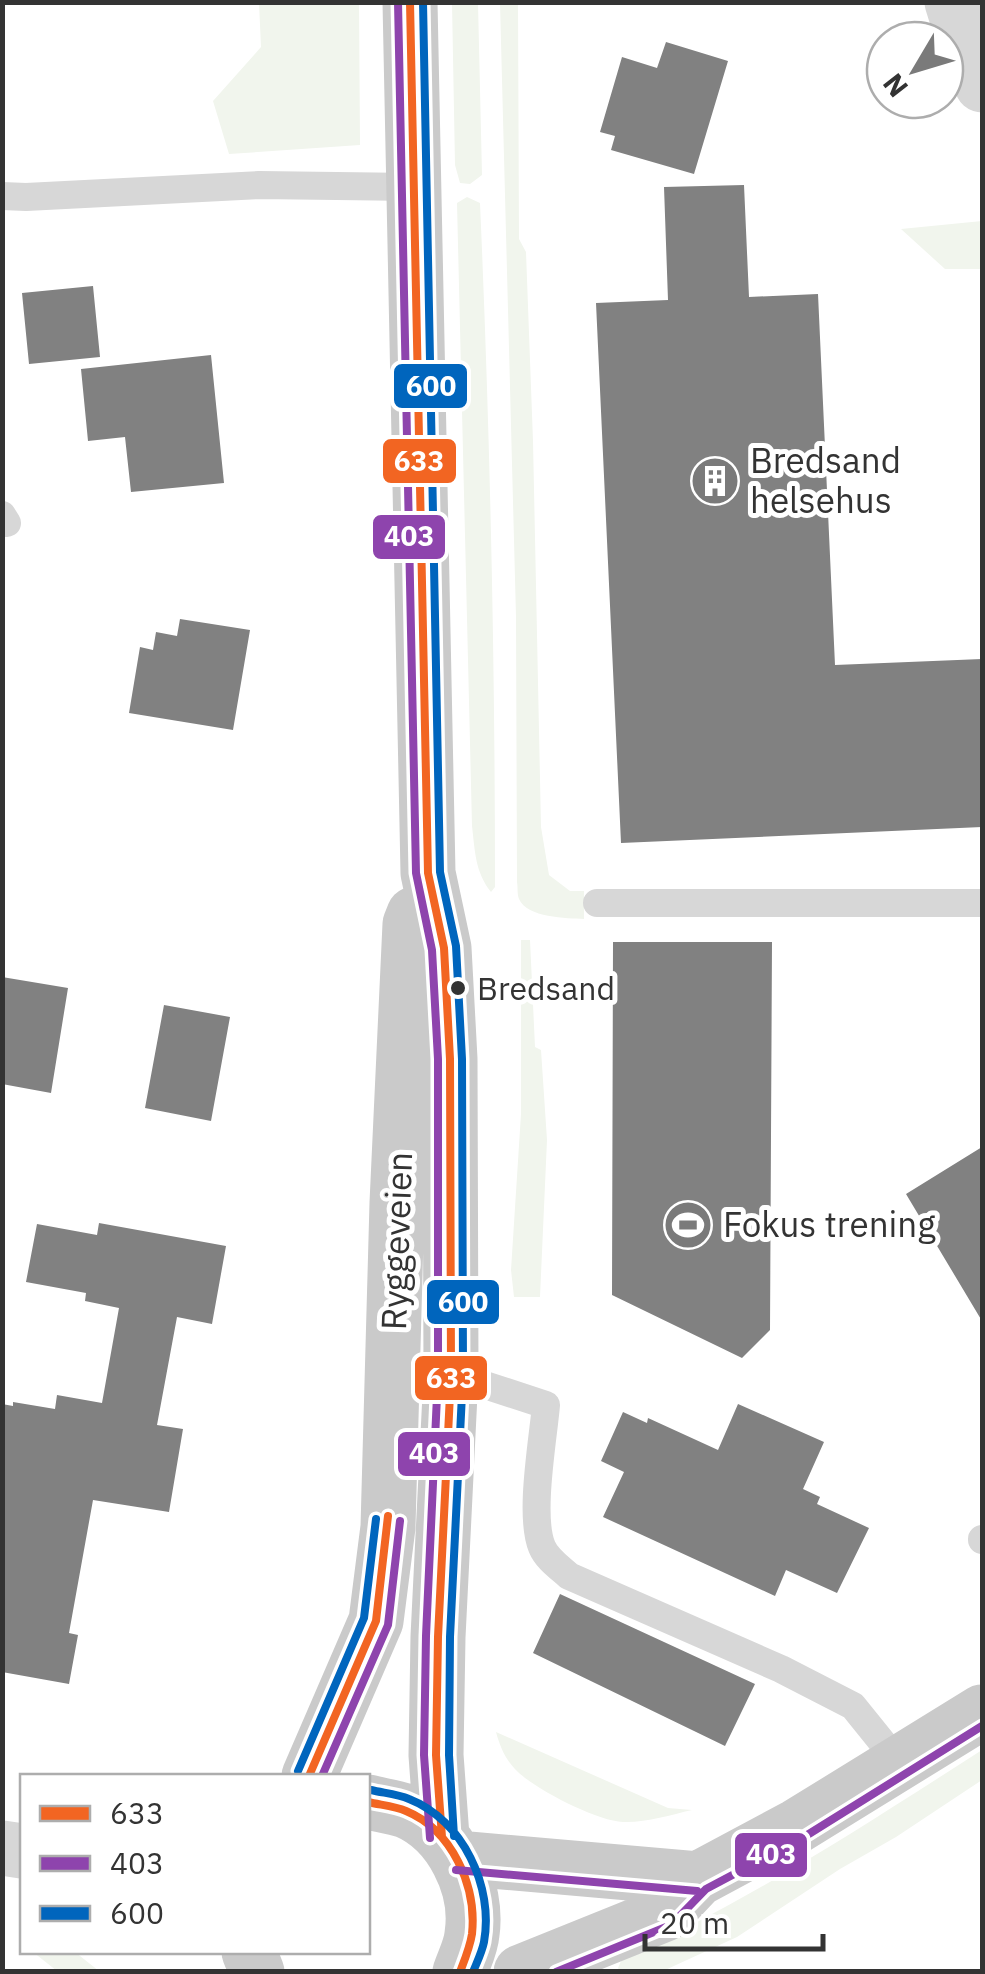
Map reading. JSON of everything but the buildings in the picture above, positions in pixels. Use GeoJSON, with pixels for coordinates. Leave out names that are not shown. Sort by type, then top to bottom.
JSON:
{"type":"FeatureCollection","features":[{"type":"Feature","properties":{"kind":"main road","name":"Ryggeveien"},"geometry":{"type":"LineString","coordinates":[[410,2],[428,873],[444,948],[450,1059],[451,1374],[436,1755],[450,1847],[472,1895],[472,1935],[460,1972]]}},
{"type":"Feature","properties":{"kind":"main road","name":"Ryggeveien"},"geometry":{"type":"LineString","coordinates":[[310,1774],[376,1621],[388,1527],[410,924],[428,873]]}},
{"type":"Feature","properties":{"kind":"main road"},"geometry":{"type":"LineString","coordinates":[[521,1972],[665,1914],[698,1879],[796,1826],[982,1712]]}},
{"type":"Feature","properties":{"kind":"main road"},"geometry":{"type":"LineString","coordinates":[[370,1802],[408,1812],[450,1847],[698,1879]]}},
{"type":"Feature","properties":{"kind":"street"},"geometry":{"type":"LineString","coordinates":[[952,2],[982,85]]}},
{"type":"Feature","properties":{"kind":"lane"},"geometry":{"type":"LineString","coordinates":[[2,196],[259,185],[414,187]]}},
{"type":"Feature","properties":{"kind":"lane"},"geometry":{"type":"LineString","coordinates":[[597,903],[982,903]]}},
{"type":"Feature","properties":{"kind":"lane"},"geometry":{"type":"LineString","coordinates":[[451,1374],[546,1404],[538,1534],[543,1549],[568,1576],[780,1669],[853,1706],[899,1763]]}},
{"type":"Feature","properties":{"kind":"shaded area"},"geometry":{"type":"Polygon","coordinates":[[[259,3],[359,3],[360,145],[229,154],[213,101],[261,47],[259,3]]]}},
{"type":"Feature","properties":{"kind":"shaded area"},"geometry":{"type":"Polygon","coordinates":[[[452,3],[478,3],[482,175],[470,184],[460,183],[455,165],[452,3]]]}},
{"type":"Feature","properties":{"kind":"shaded area"},"geometry":{"type":"Polygon","coordinates":[[[500,3],[518,3],[519,239],[526,252],[541,827],[549,875],[570,891],[584,891],[584,919],[530,910],[518,893],[516,617],[500,3]]]}},
{"type":"Feature","properties":{"kind":"shaded area"},"geometry":{"type":"Polygon","coordinates":[[[467,197],[480,203],[487,374],[494,716],[495,887],[491,892],[479,869],[472,826],[457,203],[467,197]]]}},
{"type":"Feature","properties":{"kind":"shaded area"},"geometry":{"type":"Polygon","coordinates":[[[982,221],[982,269],[945,269],[901,229],[982,221]]]}},
{"type":"Feature","properties":{"kind":"shaded area"},"geometry":{"type":"Polygon","coordinates":[[[521,940],[530,940],[535,1047],[541,1050],[547,1140],[540,1297],[514,1297],[511,1270],[521,1114],[521,940]]]}},
{"type":"Feature","properties":{"kind":"shaded area"},"geometry":{"type":"Polygon","coordinates":[[[496,1732],[668,1808],[692,1810],[631,1822],[583,1810],[518,1772],[504,1754],[496,1732]]]}},
{"type":"Feature","properties":{"kind":"shaded area"},"geometry":{"type":"Polygon","coordinates":[[[982,1750],[982,1780],[737,1937],[663,1971],[618,1968],[622,1959],[761,1887],[982,1750]]]}},
{"type":"Feature","properties":{"kind":"shaded area"},"geometry":{"type":"Polygon","coordinates":[[[36,1954],[78,1954],[99,1971],[57,1971],[36,1954]]]}},
{"type":"Feature","properties":{"kind":"transit line","name":"403"},"geometry":{"type":"LineString","coordinates":[[398,2],[416,873],[432,950],[438,1059],[438,1374],[424,1755],[430,1838]]}},
{"type":"Feature","properties":{"kind":"transit line","name":"633"},"geometry":{"type":"LineString","coordinates":[[410,2],[428,873],[444,948],[450,1059],[451,1374],[436,1755],[442,1837]]}},
{"type":"Feature","properties":{"kind":"transit line","name":"600"},"geometry":{"type":"LineString","coordinates":[[423,2],[440,872],[456,946],[462,1059],[463,1374],[450,1637],[449,1755],[454,1836]]}},
{"type":"Feature","properties":{"kind":"transit line","name":"633"},"geometry":{"type":"LineString","coordinates":[[310,1774],[376,1621],[388,1516]]}},
{"type":"Feature","properties":{"kind":"transit line","name":"600"},"geometry":{"type":"LineString","coordinates":[[298,1771],[364,1618],[376,1519]]}},
{"type":"Feature","properties":{"kind":"transit line","name":"403"},"geometry":{"type":"LineString","coordinates":[[323,1774],[388,1625],[400,1521]]}},
{"type":"Feature","properties":{"kind":"transit line","name":"403"},"geometry":{"type":"LineString","coordinates":[[556,1972],[671,1925],[706,1889],[804,1837],[982,1726]]}},
{"type":"Feature","properties":{"kind":"transit line","name":"600"},"geometry":{"type":"LineString","coordinates":[[371,1790],[404,1797],[428,1809],[445,1822],[470,1858],[479,1878],[486,1921],[483,1946],[473,1972]]}},
{"type":"Feature","properties":{"kind":"transit line","name":"633"},"geometry":{"type":"LineString","coordinates":[[370,1802],[401,1809],[422,1820],[436,1831],[458,1862],[472,1916],[471,1939],[460,1972]]}},
{"type":"Feature","properties":{"kind":"transit line","name":"403"},"geometry":{"type":"LineString","coordinates":[[456,1870],[697,1891]]}},
{"type":"Feature","properties":{"kind":"place","name":"Bredsand helsehus"},"geometry":{"type":"Point","coordinates":[715,481]}},
{"type":"Feature","properties":{"kind":"place","name":"Bredsand"},"geometry":{"type":"Point","coordinates":[458,988]}},
{"type":"Feature","properties":{"kind":"place","name":"Fokus trening"},"geometry":{"type":"Point","coordinates":[688,1225]}}]}
